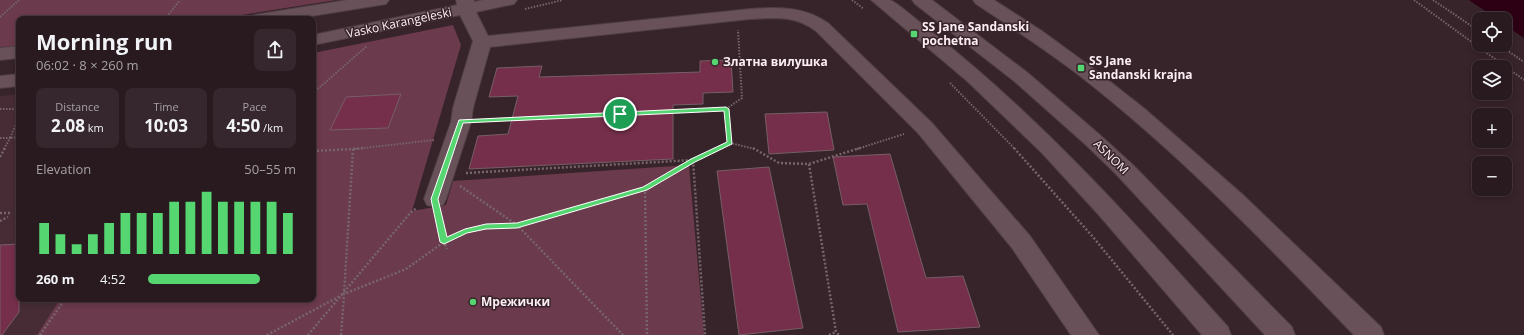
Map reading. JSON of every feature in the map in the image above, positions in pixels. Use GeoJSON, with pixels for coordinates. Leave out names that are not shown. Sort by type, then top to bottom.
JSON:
{"type":"FeatureCollection","features":[{"type":"Feature","properties":{"kind":"street"},"geometry":{"type":"LineString","coordinates":[[279,16],[380,0]]}},
{"type":"Feature","properties":{"kind":"street","name":"Vasko Karangeleski"},"geometry":{"type":"LineString","coordinates":[[316,39],[466,4],[508,0]]}},
{"type":"Feature","properties":{"kind":"street","name":"ASNOM"},"geometry":{"type":"LineString","coordinates":[[921,0],[1021,77],[1093,140],[1124,169],[1282,335]]}},
{"type":"Feature","properties":{"kind":"street"},"geometry":{"type":"LineString","coordinates":[[982,0],[1053,46],[1133,110],[1214,182],[1371,335]]}},
{"type":"Feature","properties":{"kind":"street"},"geometry":{"type":"LineString","coordinates":[[435,199],[458,130],[482,42],[466,4]]}},
{"type":"Feature","properties":{"kind":"street"},"geometry":{"type":"LineString","coordinates":[[874,6],[950,55],[1019,118],[1099,200],[1218,335]]}},
{"type":"Feature","properties":{"kind":"street"},"geometry":{"type":"LineString","coordinates":[[482,42],[737,15],[764,13],[796,14],[806,16],[814,21],[925,128],[1021,242],[1086,335]]}},
{"type":"Feature","properties":{"kind":"street"},"geometry":{"type":"LineString","coordinates":[[0,54],[16,52]]}},
{"type":"Feature","properties":{"kind":"street"},"geometry":{"type":"LineString","coordinates":[[0,82],[16,80]]}},
{"type":"Feature","properties":{"kind":"path"},"geometry":{"type":"LineString","coordinates":[[0,17],[19,0]]}},
{"type":"Feature","properties":{"kind":"path"},"geometry":{"type":"LineString","coordinates":[[167,16],[180,0]]}},
{"type":"Feature","properties":{"kind":"path"},"geometry":{"type":"LineString","coordinates":[[852,0],[874,6]]}},
{"type":"Feature","properties":{"kind":"path"},"geometry":{"type":"LineString","coordinates":[[1414,0],[1524,80]]}},
{"type":"Feature","properties":{"kind":"path"},"geometry":{"type":"LineString","coordinates":[[1433,0],[1472,26]]}},
{"type":"Feature","properties":{"kind":"path"},"geometry":{"type":"LineString","coordinates":[[316,151],[353,149],[458,130],[726,109],[742,98],[737,15]]}},
{"type":"Feature","properties":{"kind":"path"},"geometry":{"type":"LineString","coordinates":[[316,90],[370,43]]}},
{"type":"Feature","properties":{"kind":"path"},"geometry":{"type":"LineString","coordinates":[[1509,52],[1524,62]]}},
{"type":"Feature","properties":{"kind":"path"},"geometry":{"type":"LineString","coordinates":[[947,80],[987,119],[1045,181],[1110,256],[1173,335]]}},
{"type":"Feature","properties":{"kind":"path"},"geometry":{"type":"LineString","coordinates":[[0,109],[16,109]]}},
{"type":"Feature","properties":{"kind":"path"},"geometry":{"type":"LineString","coordinates":[[726,109],[730,143]]}},
{"type":"Feature","properties":{"kind":"path"},"geometry":{"type":"LineString","coordinates":[[0,156],[16,124]]}},
{"type":"Feature","properties":{"kind":"path"},"geometry":{"type":"LineString","coordinates":[[267,335],[344,294],[406,269],[444,242],[465,231],[486,226],[517,225],[645,188],[693,160],[730,143],[754,148],[778,163],[809,164],[925,128]]}},
{"type":"Feature","properties":{"kind":"path"},"geometry":{"type":"LineString","coordinates":[[0,138],[16,137]]}},
{"type":"Feature","properties":{"kind":"path"},"geometry":{"type":"LineString","coordinates":[[341,335],[353,149]]}},
{"type":"Feature","properties":{"kind":"path"},"geometry":{"type":"LineString","coordinates":[[443,174],[693,160]]}},
{"type":"Feature","properties":{"kind":"path"},"geometry":{"type":"LineString","coordinates":[[693,160],[705,335]]}},
{"type":"Feature","properties":{"kind":"path"},"geometry":{"type":"LineString","coordinates":[[809,164],[836,332],[839,335]]}},
{"type":"Feature","properties":{"kind":"path"},"geometry":{"type":"LineString","coordinates":[[443,174],[517,225],[623,335]]}},
{"type":"Feature","properties":{"kind":"path"},"geometry":{"type":"LineString","coordinates":[[645,188],[647,335]]}},
{"type":"Feature","properties":{"kind":"path"},"geometry":{"type":"LineString","coordinates":[[308,335],[412,212],[435,199],[447,250]]}},
{"type":"Feature","properties":{"kind":"path"},"geometry":{"type":"LineString","coordinates":[[0,213],[12,213]]}},
{"type":"Feature","properties":{"kind":"path"},"geometry":{"type":"LineString","coordinates":[[0,221],[8,217]]}},
{"type":"Feature","properties":{"kind":"path"},"geometry":{"type":"LineString","coordinates":[[40,335],[63,302]]}},
{"type":"Feature","properties":{"kind":"path"},"geometry":{"type":"LineString","coordinates":[[829,335],[836,332]]}},
{"type":"Feature","properties":{"kind":"shaded area"},"geometry":{"type":"Polygon","coordinates":[[[0,0],[336,0],[236,16],[16,16],[16,46],[0,48],[0,0]]]}},
{"type":"Feature","properties":{"kind":"shaded area"},"geometry":{"type":"Polygon","coordinates":[[[1469,0],[1524,0],[1524,38],[1512,30],[1512,12],[1487,12],[1469,0]]]}},
{"type":"Feature","properties":{"kind":"shaded area"},"geometry":{"type":"Polygon","coordinates":[[[453,25],[461,45],[412,211],[446,205],[453,181],[689,165],[704,335],[37,335],[58,302],[316,302],[316,52],[453,25]]]}},
{"type":"Feature","properties":{"kind":"shaded area"},"geometry":{"type":"Polygon","coordinates":[[[16,94],[16,302],[58,302],[37,335],[0,335],[0,96],[16,94]]]}},
{"type":"Feature","properties":{"kind":"building"},"geometry":{"type":"Polygon","coordinates":[[[731,60],[733,92],[703,93],[703,104],[673,105],[673,159],[469,169],[478,136],[508,134],[518,96],[489,97],[497,68],[542,66],[539,77],[700,72],[700,61],[731,60]]]}},
{"type":"Feature","properties":{"kind":"building"},"geometry":{"type":"Polygon","coordinates":[[[401,94],[388,128],[330,130],[346,97],[401,94]]]}},
{"type":"Feature","properties":{"kind":"building"},"geometry":{"type":"Polygon","coordinates":[[[827,112],[834,150],[769,154],[765,114],[827,112]]]}},
{"type":"Feature","properties":{"kind":"building"},"geometry":{"type":"Polygon","coordinates":[[[890,154],[926,278],[963,276],[980,327],[898,332],[867,204],[843,205],[833,157],[890,154]]]}},
{"type":"Feature","properties":{"kind":"building"},"geometry":{"type":"Polygon","coordinates":[[[769,167],[803,328],[739,335],[717,171],[769,167]]]}},
{"type":"Feature","properties":{"kind":"building"},"geometry":{"type":"Polygon","coordinates":[[[16,244],[16,302],[19,302],[19,312],[2,335],[0,335],[0,245],[16,244]]]}},
{"type":"Feature","properties":{"kind":"place","name":"SS Jane Sandanski pochetna"},"geometry":{"type":"Point","coordinates":[914,34]}},
{"type":"Feature","properties":{"kind":"place","name":"Златна вилушка"},"geometry":{"type":"Point","coordinates":[715,62]}},
{"type":"Feature","properties":{"kind":"place","name":"SS Jane Sandanski krajna"},"geometry":{"type":"Point","coordinates":[1081,68]}},
{"type":"Feature","properties":{"kind":"place","name":"Мрежички"},"geometry":{"type":"Point","coordinates":[473,302]}},
{"type":"Feature","properties":{"kind":"route"},"geometry":{"type":"LineString","coordinates":[[726,109],[730,143],[693,160],[645,188],[517,225],[486,226],[465,231],[444,242],[435,199],[461,122],[620,114],[726,109]]}}]}
